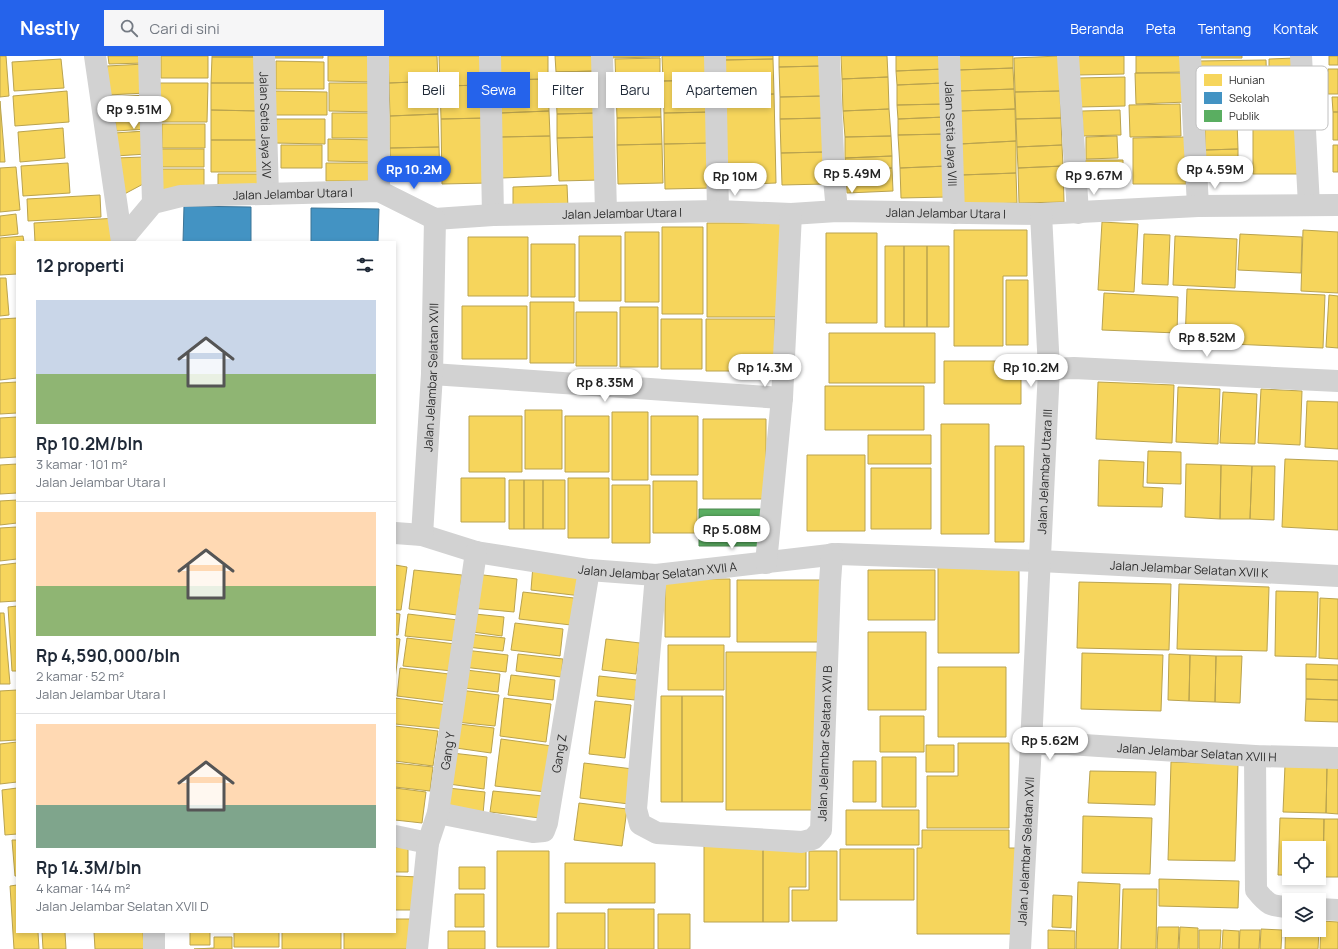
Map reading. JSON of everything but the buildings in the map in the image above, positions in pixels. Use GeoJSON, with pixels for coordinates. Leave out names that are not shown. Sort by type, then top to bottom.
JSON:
{"type":"FeatureCollection","features":[{"type":"Feature","properties":{"kind":"street"},"geometry":{"type":"LineString","coordinates":[[95,56],[122,241]]}},
{"type":"Feature","properties":{"kind":"street"},"geometry":{"type":"LineString","coordinates":[[122,241],[153,203],[149,56]]}},
{"type":"Feature","properties":{"kind":"street","name":"Jalan Setia Jaya XIV"},"geometry":{"type":"LineString","coordinates":[[264,56],[268,194]]}},
{"type":"Feature","properties":{"kind":"street"},"geometry":{"type":"LineString","coordinates":[[378,56],[379,191]]}},
{"type":"Feature","properties":{"kind":"street"},"geometry":{"type":"LineString","coordinates":[[490,56],[493,215]]}},
{"type":"Feature","properties":{"kind":"street"},"geometry":{"type":"LineString","coordinates":[[602,56],[606,212]]}},
{"type":"Feature","properties":{"kind":"street"},"geometry":{"type":"LineString","coordinates":[[715,56],[718,211]]}},
{"type":"Feature","properties":{"kind":"street"},"geometry":{"type":"LineString","coordinates":[[829,56],[834,180],[837,211]]}},
{"type":"Feature","properties":{"kind":"street","name":"Jalan Setia Jaya VIII"},"geometry":{"type":"LineString","coordinates":[[949,56],[954,213]]}},
{"type":"Feature","properties":{"kind":"street"},"geometry":{"type":"LineString","coordinates":[[1068,56],[1078,213]]}},
{"type":"Feature","properties":{"kind":"street"},"geometry":{"type":"LineString","coordinates":[[1190,56],[1198,206]]}},
{"type":"Feature","properties":{"kind":"street"},"geometry":{"type":"LineString","coordinates":[[1301,56],[1302,66]]}},
{"type":"Feature","properties":{"kind":"street"},"geometry":{"type":"LineString","coordinates":[[1305,130],[1309,198]]}},
{"type":"Feature","properties":{"kind":"street","name":"Jalan Jelambar Utara I"},"geometry":{"type":"LineString","coordinates":[[153,203],[181,196],[379,191],[434,219],[493,215],[718,211],[791,214],[837,211],[1042,214],[1198,206],[1309,198],[1338,205]]}},
{"type":"Feature","properties":{"kind":"street"},"geometry":{"type":"LineString","coordinates":[[766,563],[782,398],[791,214]]}},
{"type":"Feature","properties":{"kind":"street","name":"Jalan Jelambar Utara III"},"geometry":{"type":"LineString","coordinates":[[1040,561],[1049,369],[1042,214]]}},
{"type":"Feature","properties":{"kind":"street","name":"Jalan Jelambar Selatan XVII"},"geometry":{"type":"LineString","coordinates":[[422,535],[432,374],[434,219]]}},
{"type":"Feature","properties":{"kind":"street"},"geometry":{"type":"LineString","coordinates":[[1049,369],[1074,368],[1338,381]]}},
{"type":"Feature","properties":{"kind":"street"},"geometry":{"type":"LineString","coordinates":[[432,374],[782,398]]}},
{"type":"Feature","properties":{"kind":"street","name":"Jalan Jelambar Selatan XVII A"},"geometry":{"type":"LineString","coordinates":[[396,533],[422,535],[476,552],[589,570],[656,575],[832,554],[1040,561]]}},
{"type":"Feature","properties":{"kind":"street","name":"Gang Y"},"geometry":{"type":"LineString","coordinates":[[417,949],[428,843],[438,813],[476,552]]}},
{"type":"Feature","properties":{"kind":"street","name":"Jalan Jelambar Selatan XVI B"},"geometry":{"type":"LineString","coordinates":[[656,575],[636,809],[640,824],[657,833],[802,842],[814,839],[821,830],[832,554]]}},
{"type":"Feature","properties":{"kind":"street","name":"Jalan Jelambar Selatan XVII"},"geometry":{"type":"LineString","coordinates":[[1020,949],[1032,744],[1040,561]]}},
{"type":"Feature","properties":{"kind":"street","name":"Jalan Jelambar Selatan XVII K"},"geometry":{"type":"LineString","coordinates":[[1040,561],[1338,576]]}},
{"type":"Feature","properties":{"kind":"street","name":"Gang Z"},"geometry":{"type":"LineString","coordinates":[[438,813],[533,832],[544,831],[548,823],[589,570]]}},
{"type":"Feature","properties":{"kind":"street","name":"Jalan Jelambar Selatan XVII H"},"geometry":{"type":"LineString","coordinates":[[1032,744],[1068,744],[1255,756],[1338,758]]}},
{"type":"Feature","properties":{"kind":"street"},"geometry":{"type":"LineString","coordinates":[[1255,756],[1256,890],[1266,902],[1282,906]]}},
{"type":"Feature","properties":{"kind":"street"},"geometry":{"type":"LineString","coordinates":[[396,836],[428,843]]}},
{"type":"Feature","properties":{"kind":"street"},"geometry":{"type":"LineString","coordinates":[[1326,909],[1338,910]]}},
{"type":"Feature","properties":{"kind":"street"},"geometry":{"type":"LineString","coordinates":[[154,933],[154,949]]}}]}
